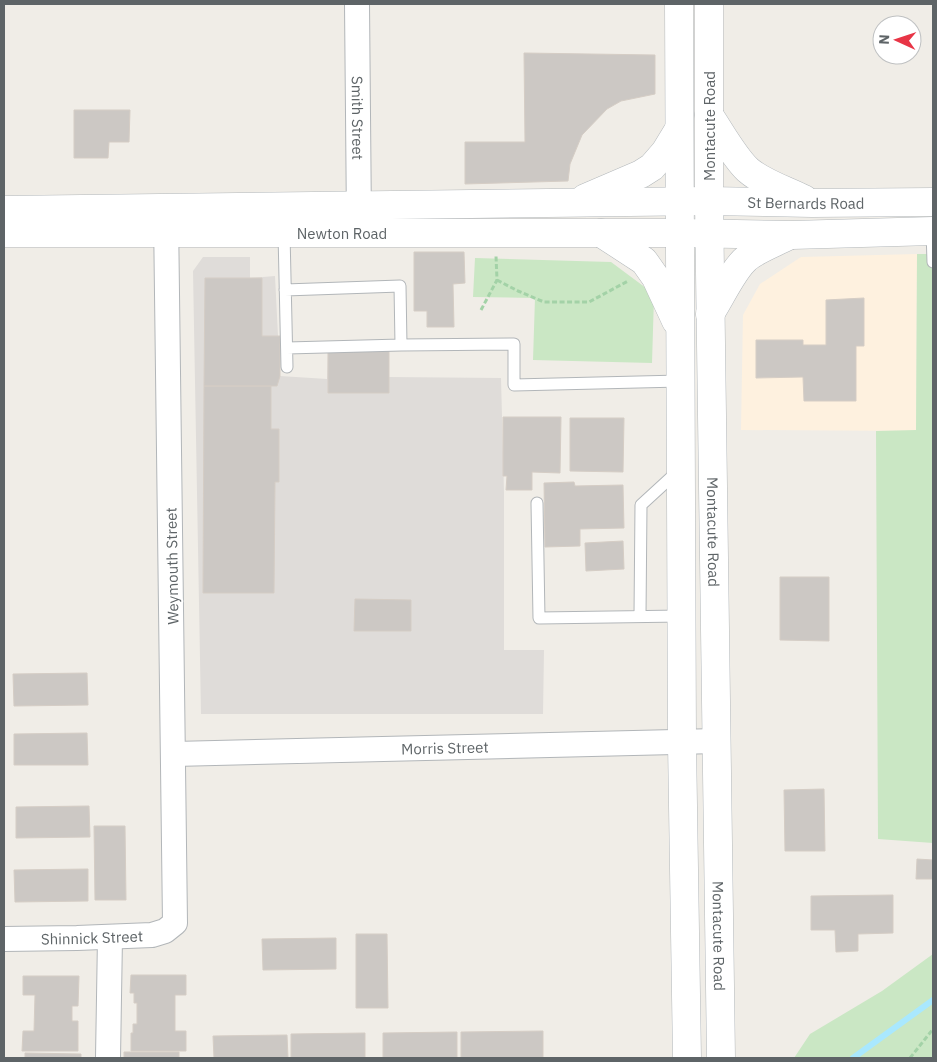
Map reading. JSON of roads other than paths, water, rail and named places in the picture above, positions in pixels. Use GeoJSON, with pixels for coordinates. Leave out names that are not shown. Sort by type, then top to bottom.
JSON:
{"type":"FeatureCollection","features":[{"type":"Feature","properties":{"kind":"main road","name":"Montacute Road"},"geometry":{"type":"LineString","coordinates":[[679,4],[682,743],[687,1058]]}},
{"type":"Feature","properties":{"kind":"main road","name":"Montacute Road"},"geometry":{"type":"LineString","coordinates":[[709,4],[710,314],[721,1058]]}},
{"type":"Feature","properties":{"kind":"main road"},"geometry":{"type":"LineString","coordinates":[[709,115],[748,170],[812,203]]}},
{"type":"Feature","properties":{"kind":"main road"},"geometry":{"type":"LineString","coordinates":[[575,202],[641,174],[652,167],[660,159],[680,129]]}},
{"type":"Feature","properties":{"kind":"main road","name":"Newton Road"},"geometry":{"type":"LineString","coordinates":[[4,233],[359,205],[679,202]]}},
{"type":"Feature","properties":{"kind":"main road","name":"St Bernards Road"},"geometry":{"type":"LineString","coordinates":[[679,202],[933,202]]}},
{"type":"Feature","properties":{"kind":"main road","name":"Newton Road"},"geometry":{"type":"LineString","coordinates":[[4,210],[166,220],[284,232],[680,233]]}},
{"type":"Feature","properties":{"kind":"main road","name":"St Bernards Road"},"geometry":{"type":"LineString","coordinates":[[680,233],[792,235],[932,231]]}},
{"type":"Feature","properties":{"kind":"main road"},"geometry":{"type":"LineString","coordinates":[[601,233],[644,261],[650,269],[680,329]]}},
{"type":"Feature","properties":{"kind":"main road"},"geometry":{"type":"LineString","coordinates":[[710,314],[727,288],[731,277],[746,258],[792,235]]}},
{"type":"Feature","properties":{"kind":"street","name":"Smith Street"},"geometry":{"type":"LineString","coordinates":[[357,4],[360,233]]}},
{"type":"Feature","properties":{"kind":"street","name":"Weymouth Street"},"geometry":{"type":"LineString","coordinates":[[166,220],[175,923]]}},
{"type":"Feature","properties":{"kind":"street","name":"Morris Street"},"geometry":{"type":"LineString","coordinates":[[174,754],[717,741]]}},
{"type":"Feature","properties":{"kind":"street","name":"Shinnick Street"},"geometry":{"type":"LineString","coordinates":[[4,939],[152,935],[165,931],[175,923]]}},
{"type":"Feature","properties":{"kind":"street"},"geometry":{"type":"LineString","coordinates":[[108,1058],[110,937]]}},
{"type":"Feature","properties":{"kind":"lane"},"geometry":{"type":"LineString","coordinates":[[932,231],[933,262]]}},
{"type":"Feature","properties":{"kind":"lane"},"geometry":{"type":"LineString","coordinates":[[284,232],[287,367]]}},
{"type":"Feature","properties":{"kind":"lane"},"geometry":{"type":"LineString","coordinates":[[286,290],[400,286],[401,345]]}},
{"type":"Feature","properties":{"kind":"lane"},"geometry":{"type":"LineString","coordinates":[[287,348],[514,344],[514,385],[680,381]]}},
{"type":"Feature","properties":{"kind":"lane"},"geometry":{"type":"LineString","coordinates":[[640,616],[640,504],[680,470]]}},
{"type":"Feature","properties":{"kind":"lane"},"geometry":{"type":"LineString","coordinates":[[537,503],[539,618],[682,616]]}},
{"type":"Feature","properties":{"kind":"waterway"},"geometry":{"type":"LineString","coordinates":[[853,1058],[933,1000]]}}]}
